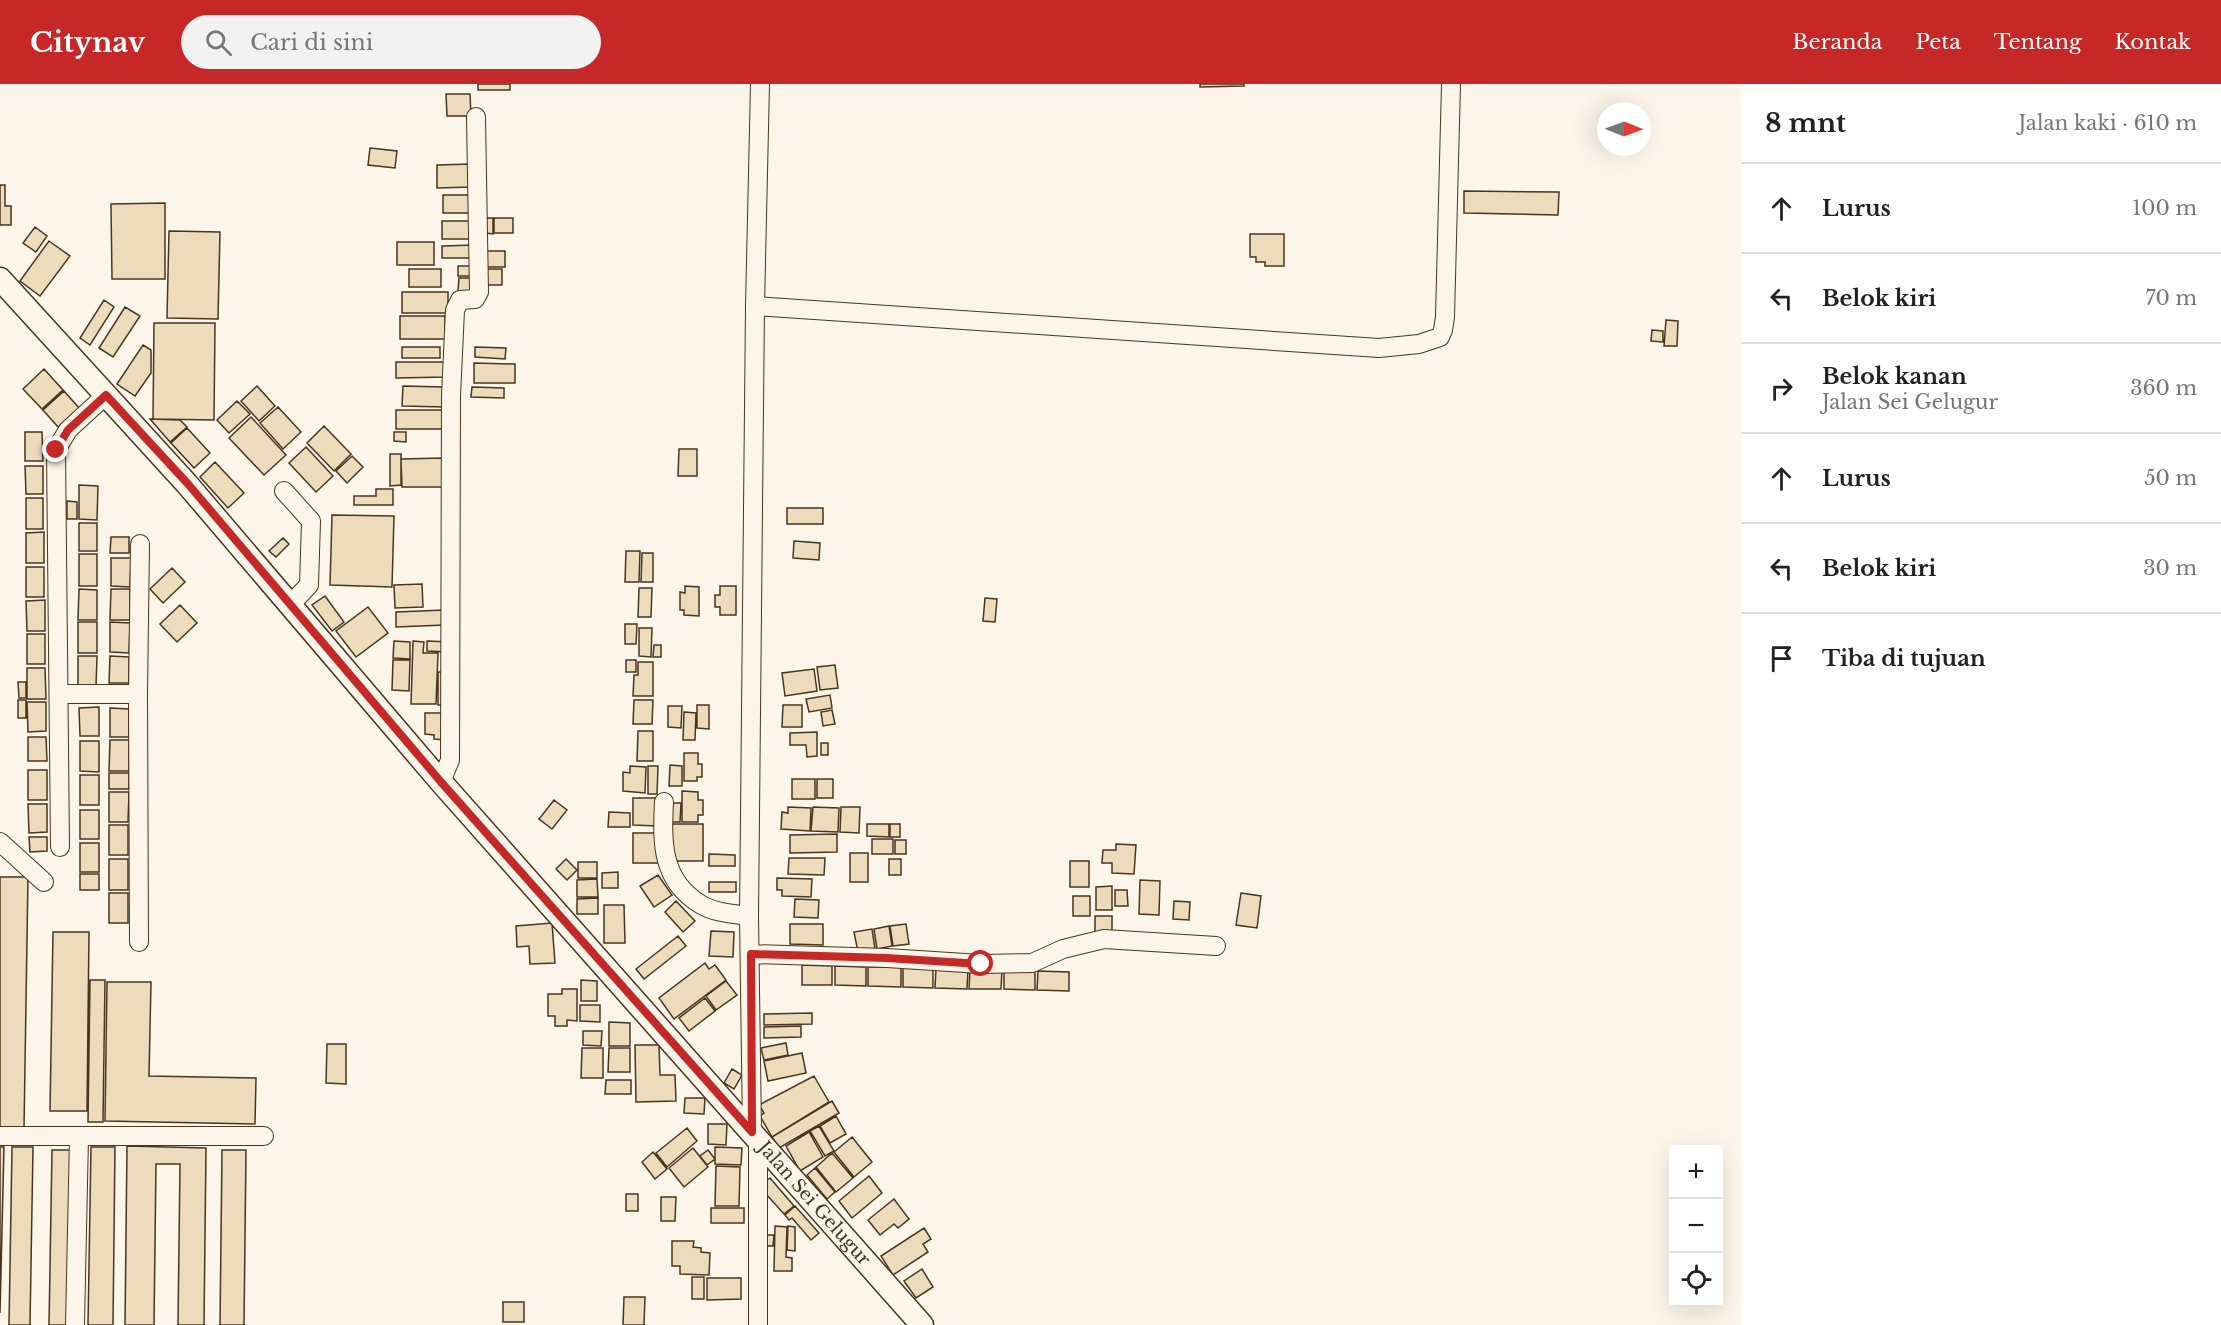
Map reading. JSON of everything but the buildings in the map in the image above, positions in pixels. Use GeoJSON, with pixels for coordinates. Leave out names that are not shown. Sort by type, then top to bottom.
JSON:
{"type":"FeatureCollection","features":[{"type":"Feature","properties":{"kind":"main road","name":"Jalan Sei Gelugur"},"geometry":{"type":"LineString","coordinates":[[0,279],[188,484],[441,782],[922,1325]]}},
{"type":"Feature","properties":{"kind":"street"},"geometry":{"type":"LineString","coordinates":[[758,1325],[749,916],[755,306],[760,84]]}},
{"type":"Feature","properties":{"kind":"street"},"geometry":{"type":"LineString","coordinates":[[755,306],[1379,348],[1419,344],[1440,338],[1445,317],[1451,84]]}},
{"type":"Feature","properties":{"kind":"street"},"geometry":{"type":"LineString","coordinates":[[441,782],[450,760],[451,396],[455,310],[459,300],[475,299],[478,292],[476,117]]}},
{"type":"Feature","properties":{"kind":"street"},"geometry":{"type":"LineString","coordinates":[[60,847],[56,450],[68,430],[106,395]]}},
{"type":"Feature","properties":{"kind":"street"},"geometry":{"type":"LineString","coordinates":[[284,491],[311,521],[309,585],[290,605]]}},
{"type":"Feature","properties":{"kind":"street"},"geometry":{"type":"LineString","coordinates":[[139,942],[140,544]]}},
{"type":"Feature","properties":{"kind":"street"},"geometry":{"type":"LineString","coordinates":[[59,694],[138,694]]}},
{"type":"Feature","properties":{"kind":"street"},"geometry":{"type":"LineString","coordinates":[[664,802],[662,841],[668,867],[683,889],[700,905],[718,911],[749,916]]}},
{"type":"Feature","properties":{"kind":"street"},"geometry":{"type":"LineString","coordinates":[[0,842],[44,882]]}},
{"type":"Feature","properties":{"kind":"street"},"geometry":{"type":"LineString","coordinates":[[751,954],[887,958],[981,964],[1032,963],[1063,949],[1104,939],[1216,946]]}},
{"type":"Feature","properties":{"kind":"street"},"geometry":{"type":"LineString","coordinates":[[0,1136],[264,1136]]}},
{"type":"Feature","properties":{"kind":"street"},"geometry":{"type":"LineString","coordinates":[[75,1325],[79,1137]]}},
{"type":"Feature","properties":{"kind":"route"},"geometry":{"type":"LineString","coordinates":[[56,450],[68,430],[106,395],[188,484],[441,782],[752,1132],[751,954],[887,958],[981,964]]}}]}
